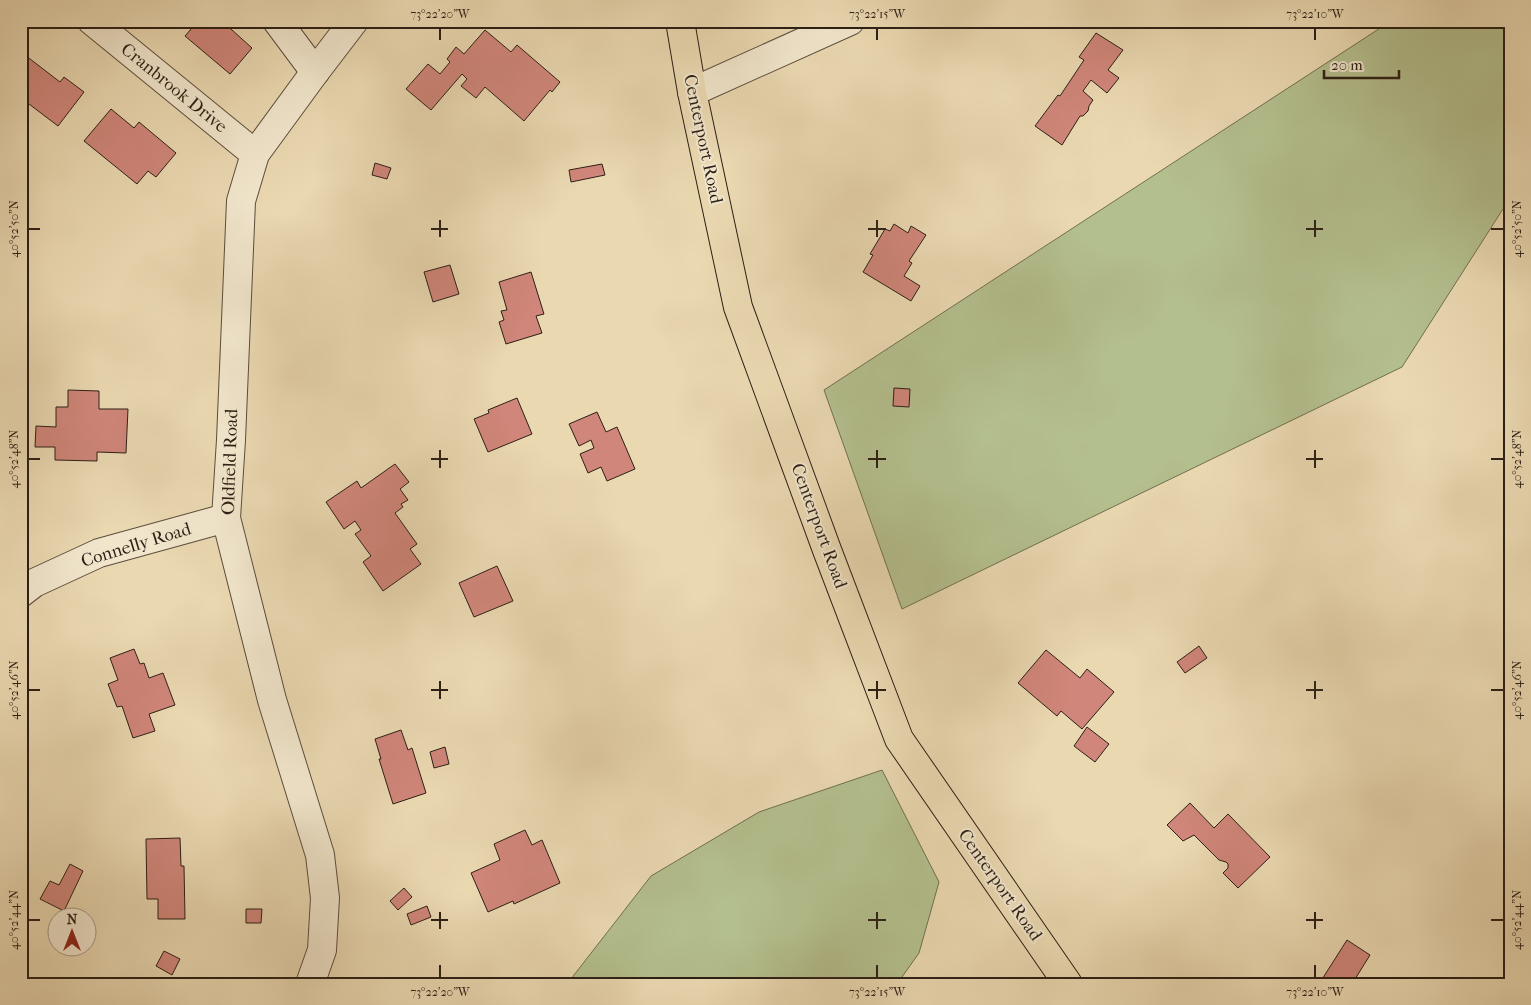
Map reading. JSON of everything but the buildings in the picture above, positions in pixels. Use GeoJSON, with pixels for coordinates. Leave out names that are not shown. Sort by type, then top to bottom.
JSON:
{"type":"FeatureCollection","features":[{"type":"Feature","properties":{"kind":"main road","name":"Centerport Road"},"geometry":{"type":"LineString","coordinates":[[680,21],[692,92],[738,307],[899,739],[1068,984]]}},
{"type":"Feature","properties":{"kind":"street","name":"Cranbrook Drive"},"geometry":{"type":"LineString","coordinates":[[92,21],[255,154]]}},
{"type":"Feature","properties":{"kind":"street"},"geometry":{"type":"LineString","coordinates":[[276,21],[315,72]]}},
{"type":"Feature","properties":{"kind":"street","name":"Oldfield Road"},"geometry":{"type":"LineString","coordinates":[[310,984],[322,950],[325,898],[320,855],[272,700],[226,518],[241,201],[255,154],[354,21]]}},
{"type":"Feature","properties":{"kind":"street"},"geometry":{"type":"LineString","coordinates":[[692,92],[850,21]]}},
{"type":"Feature","properties":{"kind":"street","name":"Connelly Road"},"geometry":{"type":"LineString","coordinates":[[26,580],[99,553],[226,518]]}},
{"type":"Feature","properties":{"kind":"green space"},"geometry":{"type":"Polygon","coordinates":[[[1391,21],[1510,21],[1510,209],[1503,209],[1402,367],[902,609],[824,390],[1391,21]]]}},
{"type":"Feature","properties":{"kind":"green space"},"geometry":{"type":"Polygon","coordinates":[[[882,770],[939,882],[919,953],[897,984],[567,984],[651,876],[759,812],[882,770]]]}}]}
